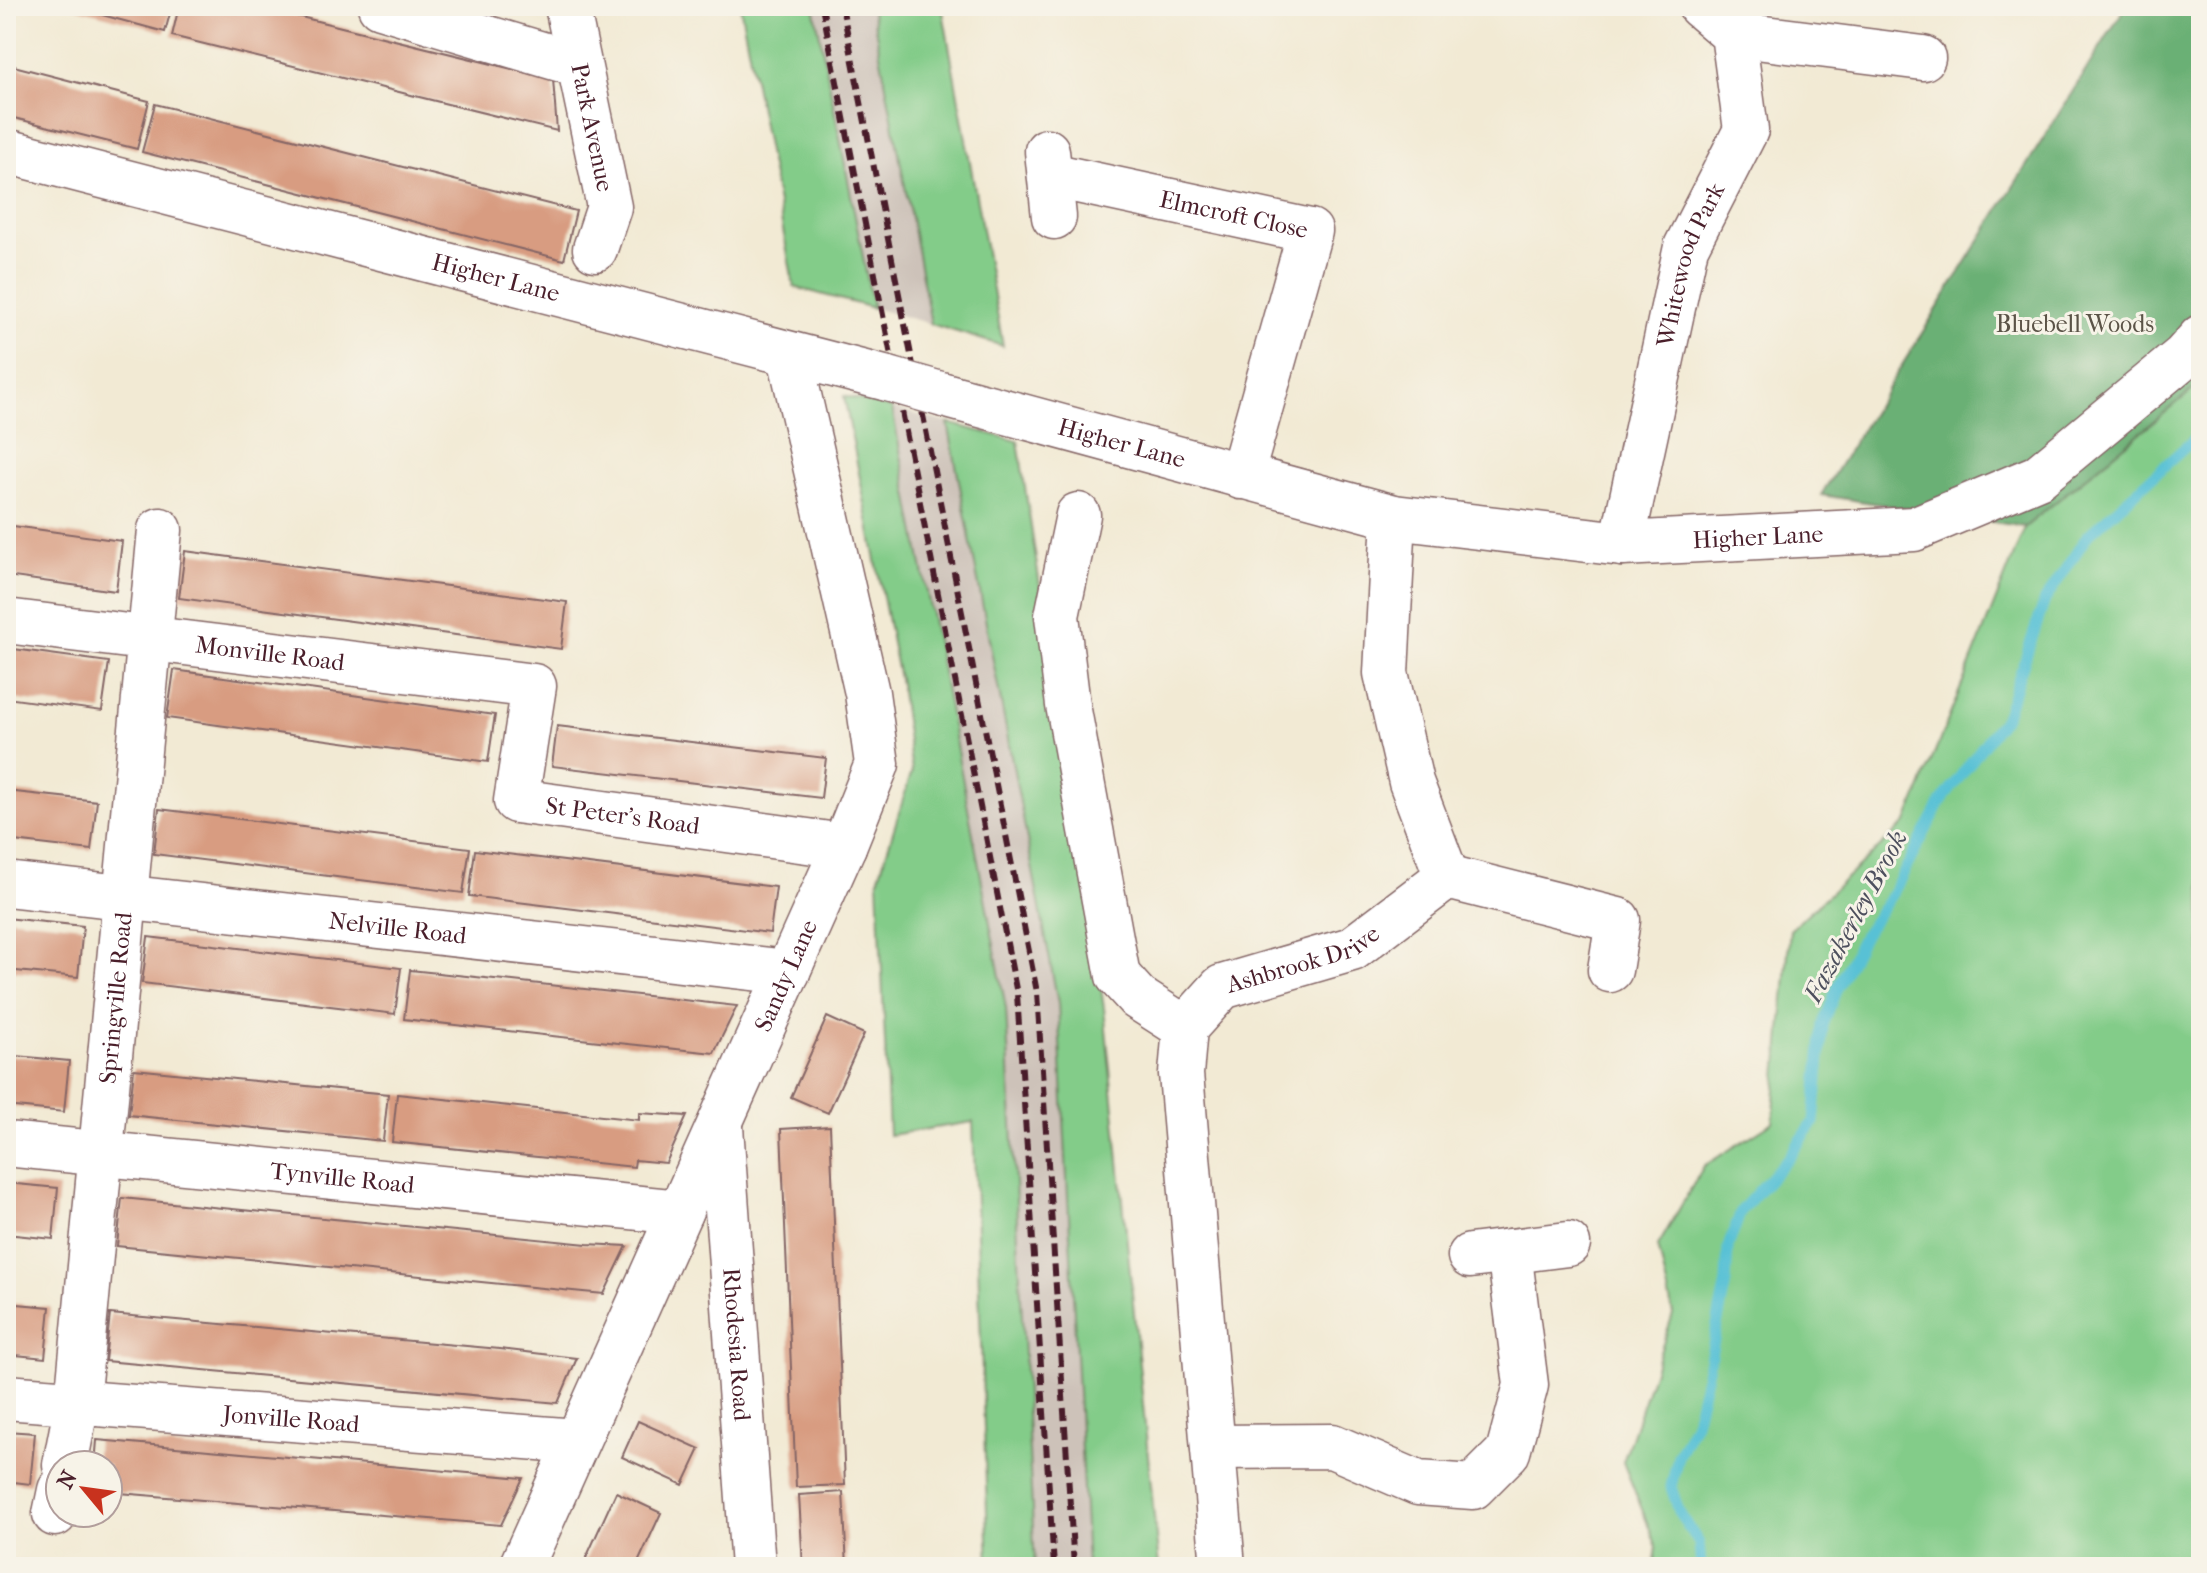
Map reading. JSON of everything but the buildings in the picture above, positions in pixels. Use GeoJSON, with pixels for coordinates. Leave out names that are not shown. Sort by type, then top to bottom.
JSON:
{"type":"FeatureCollection","features":[{"type":"Feature","properties":{"kind":"street"},"geometry":{"type":"LineString","coordinates":[[380,6],[579,65]]}},
{"type":"Feature","properties":{"kind":"street","name":"Park Avenue"},"geometry":{"type":"LineString","coordinates":[[567,6],[609,207],[595,249]]}},
{"type":"Feature","properties":{"kind":"street"},"geometry":{"type":"LineString","coordinates":[[1700,6],[1733,34],[1923,58]]}},
{"type":"Feature","properties":{"kind":"street","name":"Whitewood Park"},"geometry":{"type":"LineString","coordinates":[[1622,544],[1686,247],[1746,130],[1733,34]]}},
{"type":"Feature","properties":{"kind":"street","name":"Higher Lane"},"geometry":{"type":"LineString","coordinates":[[6,151],[888,379],[1394,517],[1622,544],[1914,529],[2038,477],[2184,356],[2201,337]]}},
{"type":"Feature","properties":{"kind":"street","name":"Elmcroft Close"},"geometry":{"type":"LineString","coordinates":[[1050,181],[1310,231],[1241,477]]}},
{"type":"Feature","properties":{"kind":"street","name":"Sandy Lane"},"geometry":{"type":"LineString","coordinates":[[521,1567],[844,846],[877,764],[867,693],[790,356]]}},
{"type":"Feature","properties":{"kind":"street"},"geometry":{"type":"LineString","coordinates":[[1078,515],[1057,616],[1068,705],[1118,976],[1138,998],[1185,1028],[1181,1074],[1223,1567]]}},
{"type":"Feature","properties":{"kind":"street"},"geometry":{"type":"LineString","coordinates":[[1394,517],[1386,673],[1411,782],[1447,877],[1618,920],[1610,970]]}},
{"type":"Feature","properties":{"kind":"street","name":"Springville Road"},"geometry":{"type":"LineString","coordinates":[[68,1449],[77,1403],[160,530]]}},
{"type":"Feature","properties":{"kind":"street","name":"Monville Road"},"geometry":{"type":"LineString","coordinates":[[6,621],[534,686]]}},
{"type":"Feature","properties":{"kind":"street","name":"St Peter's Road"},"geometry":{"type":"LineString","coordinates":[[534,686],[516,801],[844,846]]}},
{"type":"Feature","properties":{"kind":"street","name":"Ashbrook Drive"},"geometry":{"type":"LineString","coordinates":[[1185,1028],[1222,987],[1352,949],[1447,877]]}},
{"type":"Feature","properties":{"kind":"street","name":"Nelville Road"},"geometry":{"type":"LineString","coordinates":[[6,884],[788,972]]}},
{"type":"Feature","properties":{"kind":"street","name":"Rhodesia Road"},"geometry":{"type":"LineString","coordinates":[[721,1121],[753,1567]]}},
{"type":"Feature","properties":{"kind":"street","name":"Tynville Road"},"geometry":{"type":"LineString","coordinates":[[6,1144],[99,1156],[680,1212]]}},
{"type":"Feature","properties":{"kind":"street"},"geometry":{"type":"LineString","coordinates":[[1213,1447],[1332,1446],[1418,1483],[1473,1487],[1508,1452],[1526,1385],[1490,1253],[1568,1244]]}},
{"type":"Feature","properties":{"kind":"street","name":"Jonville Road"},"geometry":{"type":"LineString","coordinates":[[6,1397],[577,1441]]}},
{"type":"Feature","properties":{"kind":"shaded area"},"geometry":{"type":"Polygon","coordinates":[[[814,6],[871,6],[931,324],[873,308],[814,6]]]}},
{"type":"Feature","properties":{"kind":"shaded area"},"geometry":{"type":"Polygon","coordinates":[[[892,408],[948,423],[1058,1003],[1087,1567],[1035,1567],[1006,1008],[892,408]]]}},
{"type":"Feature","properties":{"kind":"green space"},"geometry":{"type":"Polygon","coordinates":[[[740,6],[814,6],[873,308],[794,287],[740,6]]]}},
{"type":"Feature","properties":{"kind":"green space"},"geometry":{"type":"Polygon","coordinates":[[[871,6],[942,6],[1003,346],[931,324],[871,6]]]}},
{"type":"Feature","properties":{"kind":"green space","name":"Bluebell Woods"},"geometry":{"type":"Polygon","coordinates":[[[2126,6],[2201,6],[2201,383],[2025,527],[1821,495],[2126,6]]]}},
{"type":"Feature","properties":{"kind":"green space"},"geometry":{"type":"Polygon","coordinates":[[[2201,383],[2201,1567],[1654,1567],[1657,1547],[1623,1462],[1673,1314],[1658,1246],[1704,1166],[1773,1122],[1790,930],[1907,822],[2025,527],[2201,383]]]}},
{"type":"Feature","properties":{"kind":"green space"},"geometry":{"type":"Polygon","coordinates":[[[844,396],[892,408],[1006,1008],[1035,1567],[989,1567],[973,1122],[889,1135],[878,880],[912,771],[900,684],[844,396]]]}},
{"type":"Feature","properties":{"kind":"green space"},"geometry":{"type":"Polygon","coordinates":[[[948,423],[1018,441],[1104,1008],[1159,1567],[1087,1567],[1058,1003],[948,423]]]}},
{"type":"Feature","properties":{"kind":"waterway","name":"Fazakerley Brook"},"geometry":{"type":"LineString","coordinates":[[1701,1567],[1699,1543],[1680,1514],[1671,1487],[1678,1456],[1695,1422],[1726,1282],[1728,1247],[1741,1211],[1788,1158],[1814,1122],[1823,1025],[1837,988],[1864,935],[1894,891],[1941,802],[2006,715],[2045,600],[2088,535],[2201,433]]}},
{"type":"Feature","properties":{"kind":"railway"},"geometry":{"type":"LineString","coordinates":[[822,6],[1017,994],[1054,1567]]}},
{"type":"Feature","properties":{"kind":"railway"},"geometry":{"type":"LineString","coordinates":[[842,6],[1037,992],[1074,1567]]}}]}
